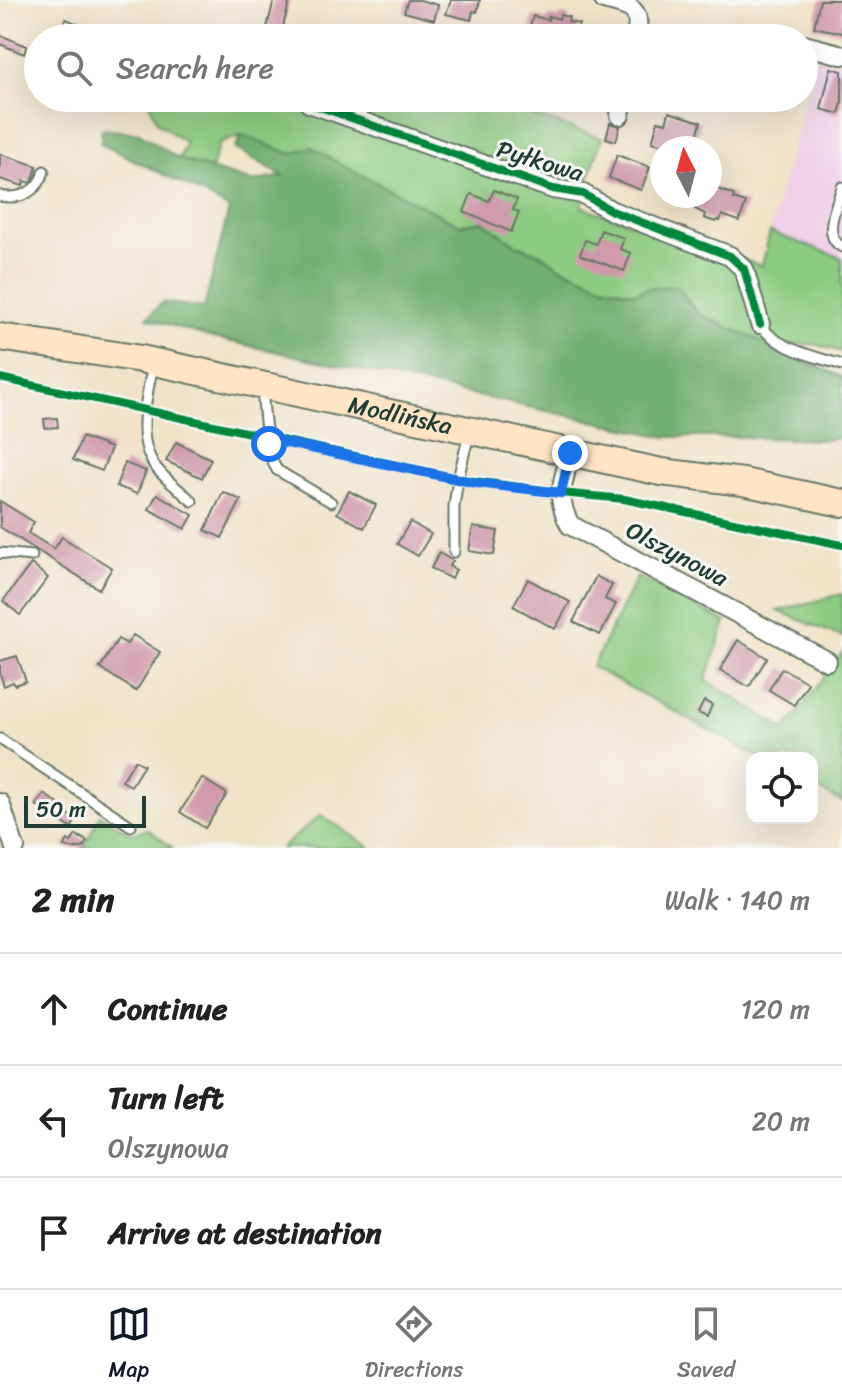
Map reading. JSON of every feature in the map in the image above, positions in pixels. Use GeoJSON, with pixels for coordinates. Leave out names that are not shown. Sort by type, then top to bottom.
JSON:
{"type":"FeatureCollection","features":[{"type":"Feature","properties":{"kind":"main road","name":"Modlińska"},"geometry":{"type":"LineString","coordinates":[[0,321],[148,361]]}},
{"type":"Feature","properties":{"kind":"main road","name":"Modlińska"},"geometry":{"type":"LineString","coordinates":[[0,337],[148,361],[661,472],[743,482],[842,503]]}},
{"type":"Feature","properties":{"kind":"main road","name":"Modlińska"},"geometry":{"type":"LineString","coordinates":[[661,472],[740,497],[842,520]]}},
{"type":"Feature","properties":{"kind":"street"},"geometry":{"type":"LineString","coordinates":[[604,0],[628,6],[637,14],[639,24]]}},
{"type":"Feature","properties":{"kind":"street"},"geometry":{"type":"LineString","coordinates":[[818,49],[842,55]]}},
{"type":"Feature","properties":{"kind":"street","name":"Pyłkowa"},"geometry":{"type":"LineString","coordinates":[[335,112],[553,189],[583,194],[612,211],[730,256],[744,269],[760,324]]}},
{"type":"Feature","properties":{"kind":"street","name":"Olszynowa"},"geometry":{"type":"LineString","coordinates":[[570,453],[560,498],[570,525],[827,661]]}},
{"type":"Feature","properties":{"kind":"street"},"geometry":{"type":"LineString","coordinates":[[0,803],[15,848]]}},
{"type":"Feature","properties":{"kind":"lane"},"geometry":{"type":"LineString","coordinates":[[0,196],[9,198],[29,192],[41,183],[44,171]]}},
{"type":"Feature","properties":{"kind":"lane"},"geometry":{"type":"LineString","coordinates":[[842,187],[831,231],[837,245],[842,247]]}},
{"type":"Feature","properties":{"kind":"lane"},"geometry":{"type":"LineString","coordinates":[[760,324],[766,332],[787,346],[842,365]]}},
{"type":"Feature","properties":{"kind":"lane"},"geometry":{"type":"LineString","coordinates":[[148,361],[143,415],[147,450],[154,465],[192,501]]}},
{"type":"Feature","properties":{"kind":"lane"},"geometry":{"type":"LineString","coordinates":[[262,385],[273,465],[331,502]]}},
{"type":"Feature","properties":{"kind":"lane"},"geometry":{"type":"LineString","coordinates":[[454,552],[454,506],[470,431]]}},
{"type":"Feature","properties":{"kind":"lane"},"geometry":{"type":"LineString","coordinates":[[0,553],[32,556]]}},
{"type":"Feature","properties":{"kind":"lane"},"geometry":{"type":"LineString","coordinates":[[0,739],[131,826]]}},
{"type":"Feature","properties":{"kind":"shaded area"},"geometry":{"type":"Polygon","coordinates":[[[818,57],[842,63],[842,258],[770,232],[801,112],[818,112],[818,57]]]}},
{"type":"Feature","properties":{"kind":"green space"},"geometry":{"type":"Polygon","coordinates":[[[153,112],[521,112],[602,138],[582,207],[762,266],[770,232],[842,258],[842,352],[815,344],[769,345],[698,314],[676,286],[649,288],[634,293],[602,285],[517,245],[482,221],[460,225],[312,147],[291,154],[242,135],[219,144],[211,169],[179,159],[186,143],[158,123],[153,112]]]}},
{"type":"Feature","properties":{"kind":"green space"},"geometry":{"type":"Polygon","coordinates":[[[101,129],[139,133],[179,159],[252,182],[283,176],[235,148],[242,135],[291,154],[312,147],[460,225],[482,221],[517,245],[602,285],[634,293],[649,288],[677,286],[698,314],[842,377],[842,438],[666,437],[209,337],[147,318],[163,302],[204,308],[229,209],[101,144],[101,129]]]}},
{"type":"Feature","properties":{"kind":"green space"},"geometry":{"type":"Polygon","coordinates":[[[637,577],[726,622],[706,680],[785,730],[842,653],[842,802],[818,789],[818,752],[750,752],[592,667],[637,577]]]}},
{"type":"Feature","properties":{"kind":"green space"},"geometry":{"type":"Polygon","coordinates":[[[842,594],[842,637],[778,611],[842,594]]]}},
{"type":"Feature","properties":{"kind":"green space"},"geometry":{"type":"Polygon","coordinates":[[[100,815],[131,834],[148,829],[173,848],[84,848],[100,815]]]}},
{"type":"Feature","properties":{"kind":"green space"},"geometry":{"type":"Polygon","coordinates":[[[321,815],[371,848],[281,848],[321,815]]]}},
{"type":"Feature","properties":{"kind":"building"},"geometry":{"type":"Polygon","coordinates":[[[274,0],[290,0],[284,24],[268,24],[274,0]]]}},
{"type":"Feature","properties":{"kind":"building"},"geometry":{"type":"Polygon","coordinates":[[[408,0],[438,5],[434,20],[404,12],[408,0]]]}},
{"type":"Feature","properties":{"kind":"building"},"geometry":{"type":"Polygon","coordinates":[[[451,0],[480,0],[471,20],[446,14],[451,0]]]}},
{"type":"Feature","properties":{"kind":"building"},"geometry":{"type":"Polygon","coordinates":[[[820,0],[842,0],[842,33],[818,28],[818,24],[815,24],[820,0]]]}},
{"type":"Feature","properties":{"kind":"building"},"geometry":{"type":"Polygon","coordinates":[[[560,15],[569,17],[568,22],[579,24],[531,24],[533,16],[559,19],[560,15]]]}},
{"type":"Feature","properties":{"kind":"building"},"geometry":{"type":"Polygon","coordinates":[[[0,35],[24,45],[24,54],[0,44],[0,35]]]}},
{"type":"Feature","properties":{"kind":"building"},"geometry":{"type":"Polygon","coordinates":[[[831,68],[842,71],[839,114],[821,109],[831,68]]]}},
{"type":"Feature","properties":{"kind":"building"},"geometry":{"type":"Polygon","coordinates":[[[669,112],[701,122],[697,136],[654,136],[658,121],[666,123],[669,112]]]}},
{"type":"Feature","properties":{"kind":"building"},"geometry":{"type":"Polygon","coordinates":[[[610,123],[620,126],[616,141],[606,138],[610,123]]]}},
{"type":"Feature","properties":{"kind":"building"},"geometry":{"type":"Polygon","coordinates":[[[0,154],[37,166],[32,183],[24,181],[23,186],[0,179],[0,154]]]}},
{"type":"Feature","properties":{"kind":"building"},"geometry":{"type":"Polygon","coordinates":[[[617,155],[650,167],[641,190],[609,178],[617,155]]]}},
{"type":"Feature","properties":{"kind":"building"},"geometry":{"type":"Polygon","coordinates":[[[494,190],[517,199],[513,210],[519,212],[511,232],[464,212],[471,194],[489,201],[494,190]]]}},
{"type":"Feature","properties":{"kind":"building"},"geometry":{"type":"Polygon","coordinates":[[[722,190],[734,195],[733,199],[746,203],[739,221],[722,215],[716,222],[704,218],[705,214],[695,209],[722,208],[722,190]]]}},
{"type":"Feature","properties":{"kind":"building"},"geometry":{"type":"Polygon","coordinates":[[[601,230],[624,238],[620,249],[631,253],[624,271],[580,255],[585,240],[596,244],[601,230]]]}},
{"type":"Feature","properties":{"kind":"building"},"geometry":{"type":"Polygon","coordinates":[[[57,418],[58,427],[45,428],[44,419],[57,418]]]}},
{"type":"Feature","properties":{"kind":"building"},"geometry":{"type":"Polygon","coordinates":[[[82,437],[111,448],[102,471],[73,460],[82,437]]]}},
{"type":"Feature","properties":{"kind":"building"},"geometry":{"type":"Polygon","coordinates":[[[176,442],[211,459],[202,478],[166,461],[176,442]]]}},
{"type":"Feature","properties":{"kind":"building"},"geometry":{"type":"Polygon","coordinates":[[[125,463],[146,471],[137,494],[116,486],[125,463]]]}},
{"type":"Feature","properties":{"kind":"building"},"geometry":{"type":"Polygon","coordinates":[[[349,491],[376,505],[364,528],[337,513],[349,491]]]}},
{"type":"Feature","properties":{"kind":"building"},"geometry":{"type":"Polygon","coordinates":[[[223,492],[241,500],[222,538],[205,530],[223,492]]]}},
{"type":"Feature","properties":{"kind":"building"},"geometry":{"type":"Polygon","coordinates":[[[157,494],[193,515],[185,529],[149,509],[157,494]]]}},
{"type":"Feature","properties":{"kind":"building"},"geometry":{"type":"Polygon","coordinates":[[[0,501],[34,522],[28,533],[54,549],[62,537],[112,568],[99,589],[0,527],[0,501]]]}},
{"type":"Feature","properties":{"kind":"building"},"geometry":{"type":"Polygon","coordinates":[[[410,522],[431,534],[418,556],[397,544],[410,522]]]}},
{"type":"Feature","properties":{"kind":"building"},"geometry":{"type":"Polygon","coordinates":[[[473,527],[498,531],[494,555],[469,551],[473,527]]]}},
{"type":"Feature","properties":{"kind":"building"},"geometry":{"type":"Polygon","coordinates":[[[439,553],[453,561],[449,566],[456,570],[451,579],[431,568],[439,553]]]}},
{"type":"Feature","properties":{"kind":"building"},"geometry":{"type":"Polygon","coordinates":[[[31,564],[48,578],[20,615],[3,601],[31,564]]]}},
{"type":"Feature","properties":{"kind":"building"},"geometry":{"type":"Polygon","coordinates":[[[596,576],[612,585],[605,599],[616,604],[600,635],[573,622],[596,576]]]}},
{"type":"Feature","properties":{"kind":"building"},"geometry":{"type":"Polygon","coordinates":[[[528,579],[570,602],[555,629],[513,606],[528,579]]]}},
{"type":"Feature","properties":{"kind":"building"},"geometry":{"type":"Polygon","coordinates":[[[133,635],[160,652],[136,691],[100,668],[118,639],[127,644],[133,635]]]}},
{"type":"Feature","properties":{"kind":"building"},"geometry":{"type":"Polygon","coordinates":[[[738,640],[767,658],[749,687],[720,670],[738,640]]]}},
{"type":"Feature","properties":{"kind":"building"},"geometry":{"type":"Polygon","coordinates":[[[17,656],[26,681],[4,686],[0,661],[17,656]]]}},
{"type":"Feature","properties":{"kind":"building"},"geometry":{"type":"Polygon","coordinates":[[[782,668],[808,683],[794,705],[769,690],[782,668]]]}},
{"type":"Feature","properties":{"kind":"building"},"geometry":{"type":"Polygon","coordinates":[[[704,701],[712,705],[707,717],[698,713],[704,701]]]}},
{"type":"Feature","properties":{"kind":"building"},"geometry":{"type":"Polygon","coordinates":[[[135,760],[144,765],[131,786],[122,781],[135,760]]]}},
{"type":"Feature","properties":{"kind":"building"},"geometry":{"type":"Polygon","coordinates":[[[202,778],[227,794],[205,828],[180,812],[202,778]]]}},
{"type":"Feature","properties":{"kind":"building"},"geometry":{"type":"Polygon","coordinates":[[[44,794],[76,820],[71,828],[36,805],[44,794]]]}},
{"type":"Feature","properties":{"kind":"building"},"geometry":{"type":"Polygon","coordinates":[[[76,835],[87,841],[83,848],[64,846],[68,840],[71,842],[76,835]]]}},
{"type":"Feature","properties":{"kind":"cycle path"},"geometry":{"type":"LineString","coordinates":[[335,112],[553,189],[583,194],[612,211],[730,256],[744,269],[760,324]]}},
{"type":"Feature","properties":{"kind":"cycle path"},"geometry":{"type":"LineString","coordinates":[[0,378],[458,479],[624,499],[842,545]]}},
{"type":"Feature","properties":{"kind":"route"},"geometry":{"type":"LineString","coordinates":[[269,444],[268,439],[476,483],[561,493],[570,453]]}}]}
